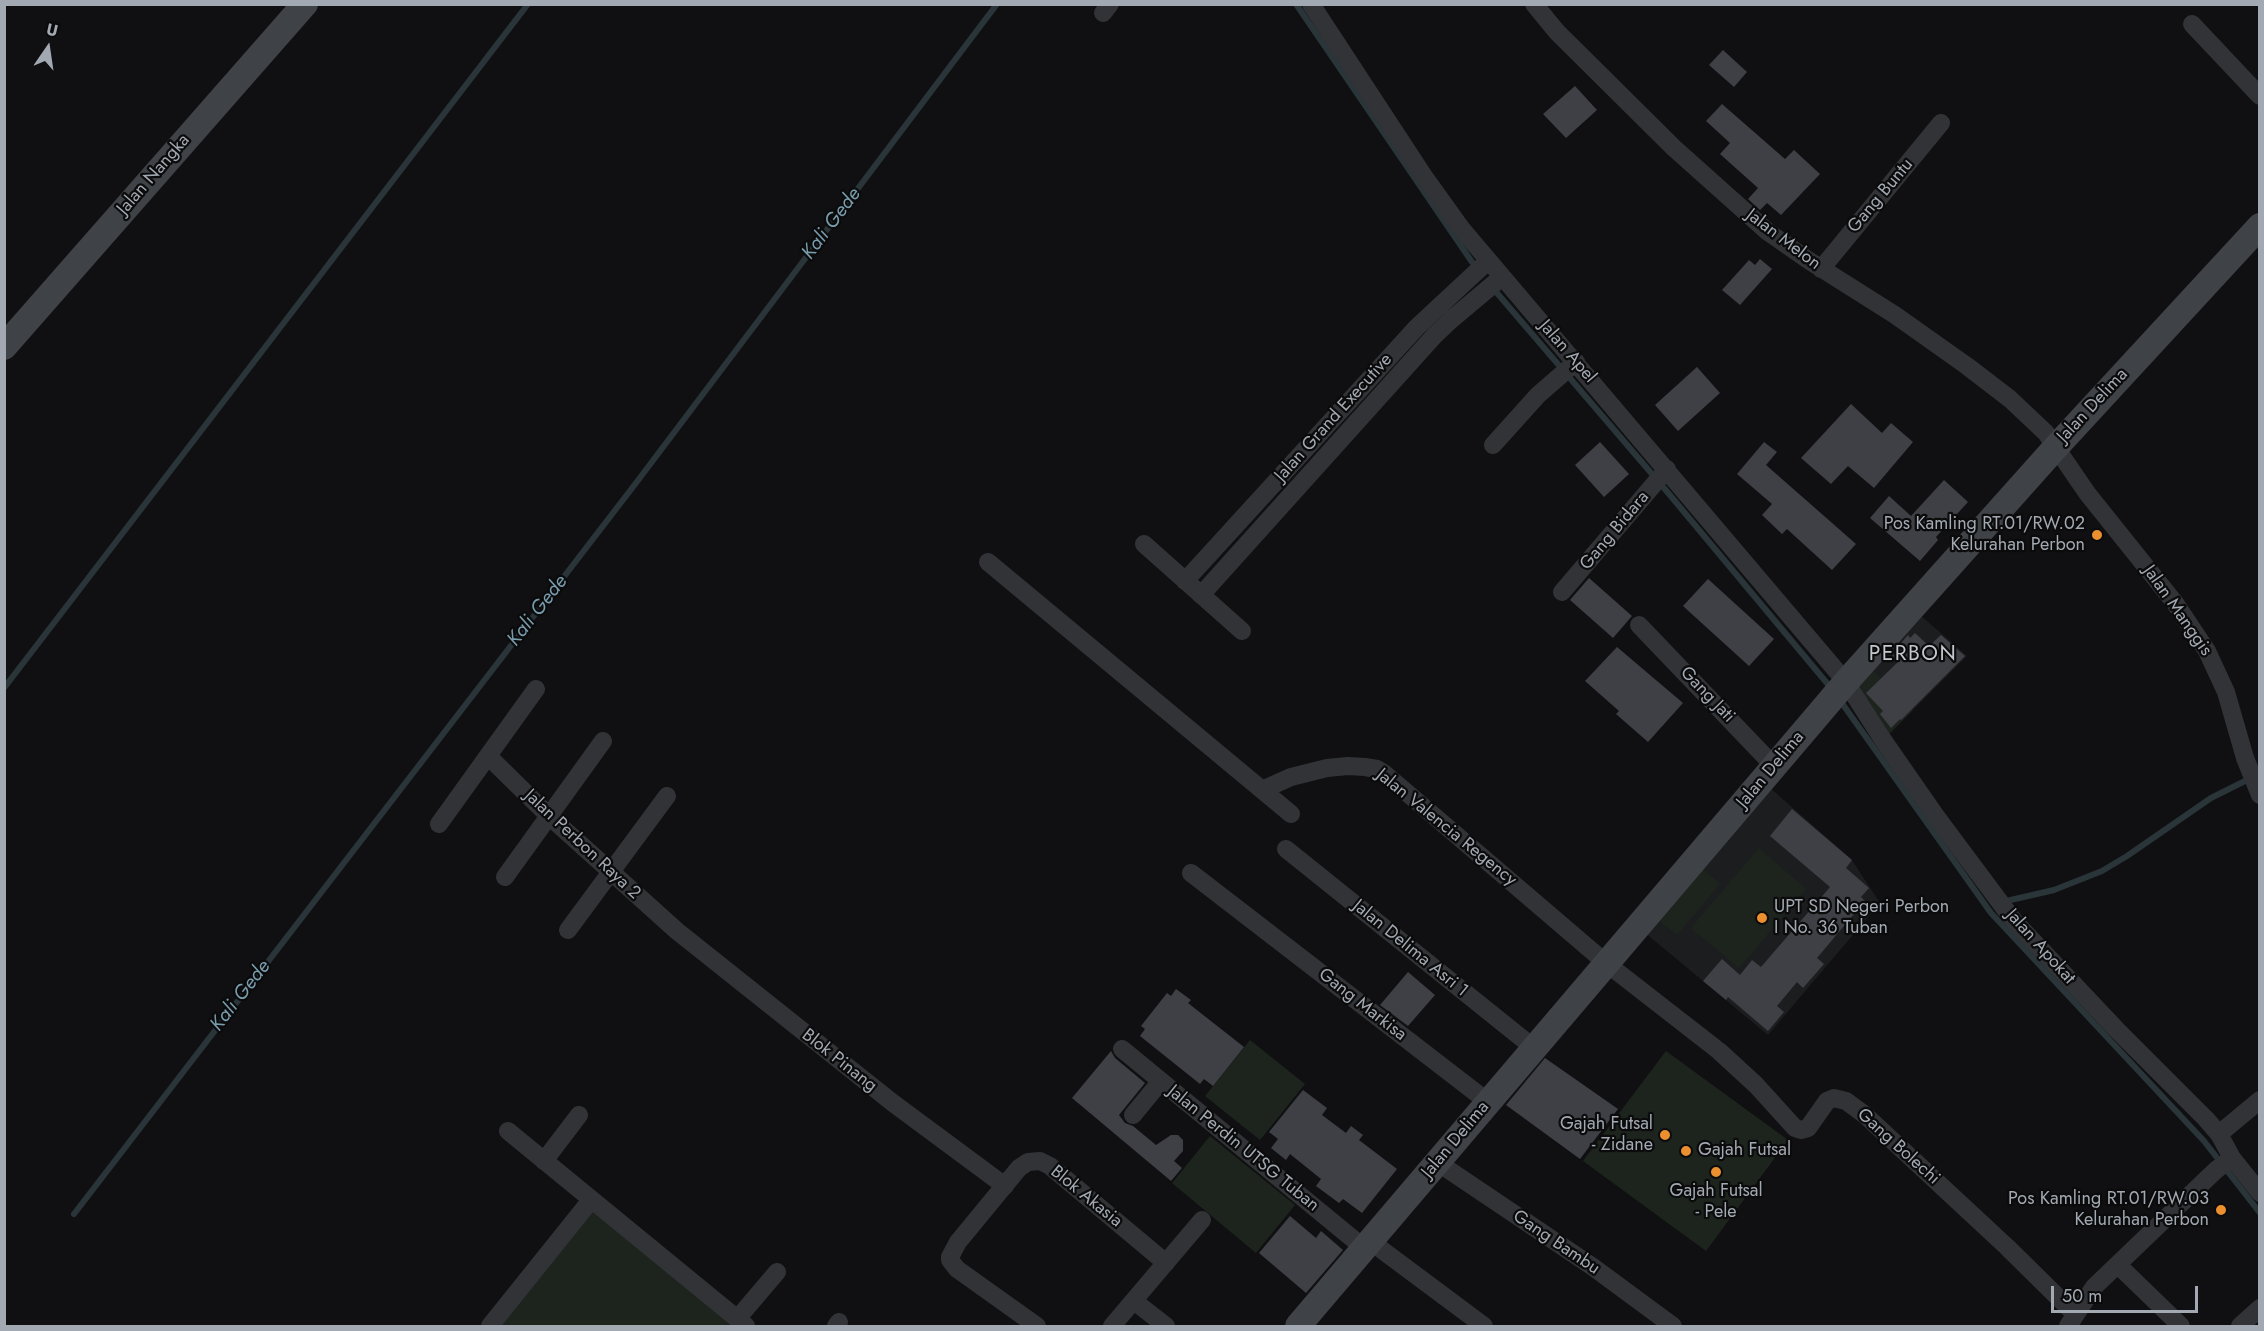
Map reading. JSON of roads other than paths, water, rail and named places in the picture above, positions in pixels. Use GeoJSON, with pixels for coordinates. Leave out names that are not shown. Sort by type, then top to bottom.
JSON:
{"type":"FeatureCollection","features":[{"type":"Feature","properties":{"kind":"street","name":"Jalan Nangka"},"geometry":{"type":"LineString","coordinates":[[4,346],[305,4]]}},
{"type":"Feature","properties":{"kind":"street","name":"Jalan Apel"},"geometry":{"type":"LineString","coordinates":[[1311,4],[1423,175],[1568,369],[1667,469],[1837,691]]}},
{"type":"Feature","properties":{"kind":"street","name":"Jalan Melon"},"geometry":{"type":"LineString","coordinates":[[1534,4],[1557,32],[1595,70],[1728,198],[1768,232],[1895,315],[1967,366],[2016,405],[2046,433],[2056,447]]}},
{"type":"Feature","properties":{"kind":"street"},"geometry":{"type":"LineString","coordinates":[[2192,24],[2259,96]]}},
{"type":"Feature","properties":{"kind":"street","name":"Gang Buntu"},"geometry":{"type":"LineString","coordinates":[[1821,268],[1941,123]]}},
{"type":"Feature","properties":{"kind":"street","name":"Jalan Delima"},"geometry":{"type":"LineString","coordinates":[[1298,1326],[1837,691],[2056,447],[2259,228]]}},
{"type":"Feature","properties":{"kind":"street","name":"Jalan Grand Executive"},"geometry":{"type":"LineString","coordinates":[[1185,581],[1417,327],[1488,261]]}},
{"type":"Feature","properties":{"kind":"street","name":"Jalan Grand Executive"},"geometry":{"type":"LineString","coordinates":[[1202,595],[1434,336],[1502,278]]}},
{"type":"Feature","properties":{"kind":"street"},"geometry":{"type":"LineString","coordinates":[[1459,286],[1473,302]]}},
{"type":"Feature","properties":{"kind":"street"},"geometry":{"type":"LineString","coordinates":[[1493,445],[1538,395],[1568,369]]}},
{"type":"Feature","properties":{"kind":"street"},"geometry":{"type":"LineString","coordinates":[[1324,428],[1339,442]]}},
{"type":"Feature","properties":{"kind":"street"},"geometry":{"type":"LineString","coordinates":[[1307,447],[1322,461]]}},
{"type":"Feature","properties":{"kind":"street","name":"Jalan Manggis"},"geometry":{"type":"LineString","coordinates":[[2056,447],[2093,501],[2175,603],[2207,651],[2226,692],[2245,758],[2259,795]]}},
{"type":"Feature","properties":{"kind":"street","name":"Gang Bidara"},"geometry":{"type":"LineString","coordinates":[[1562,592],[1667,469]]}},
{"type":"Feature","properties":{"kind":"street"},"geometry":{"type":"LineString","coordinates":[[1144,544],[1242,631]]}},
{"type":"Feature","properties":{"kind":"street"},"geometry":{"type":"LineString","coordinates":[[988,562],[1291,813]]}},
{"type":"Feature","properties":{"kind":"street","name":"Gang Jati"},"geometry":{"type":"LineString","coordinates":[[1639,625],[1774,766]]}},
{"type":"Feature","properties":{"kind":"street"},"geometry":{"type":"LineString","coordinates":[[439,824],[536,689]]}},
{"type":"Feature","properties":{"kind":"street","name":"Jalan Apokat"},"geometry":{"type":"LineString","coordinates":[[1837,691],[1916,788],[2014,921],[2218,1134],[2225,1163],[2259,1193]]}},
{"type":"Feature","properties":{"kind":"street"},"geometry":{"type":"LineString","coordinates":[[505,877],[603,741]]}},
{"type":"Feature","properties":{"kind":"street","name":"Jalan Perbon Raya 2"},"geometry":{"type":"LineString","coordinates":[[488,756],[549,816],[677,931]]}},
{"type":"Feature","properties":{"kind":"street","name":"Jalan Valencia Regency"},"geometry":{"type":"LineString","coordinates":[[1262,790],[1291,777],[1327,768],[1357,766],[1381,771],[1606,963]]}},
{"type":"Feature","properties":{"kind":"street"},"geometry":{"type":"LineString","coordinates":[[568,930],[667,796]]}},
{"type":"Feature","properties":{"kind":"street","name":"Jalan Delima Asri 1"},"geometry":{"type":"LineString","coordinates":[[1286,849],[1534,1048]]}},
{"type":"Feature","properties":{"kind":"street","name":"Gang Markisa"},"geometry":{"type":"LineString","coordinates":[[1191,873],[1488,1102]]}},
{"type":"Feature","properties":{"kind":"street","name":"Blok Pinang"},"geometry":{"type":"LineString","coordinates":[[677,931],[892,1103],[1005,1186]]}},
{"type":"Feature","properties":{"kind":"street","name":"Gang Bolechi"},"geometry":{"type":"LineString","coordinates":[[1606,963],[1719,1051],[1798,1129],[1808,1128],[1831,1099],[1842,1099],[1850,1104],[2007,1247],[2071,1320]]}},
{"type":"Feature","properties":{"kind":"street","name":"Jalan Perdin UTSG Tuban"},"geometry":{"type":"LineString","coordinates":[[1122,1049],[1367,1244],[1484,1326]]}},
{"type":"Feature","properties":{"kind":"street"},"geometry":{"type":"LineString","coordinates":[[1133,1115],[1161,1081]]}},
{"type":"Feature","properties":{"kind":"street"},"geometry":{"type":"LineString","coordinates":[[2218,1134],[2259,1100]]}},
{"type":"Feature","properties":{"kind":"street"},"geometry":{"type":"LineString","coordinates":[[544,1161],[579,1115]]}},
{"type":"Feature","properties":{"kind":"street"},"geometry":{"type":"LineString","coordinates":[[508,1131],[742,1323],[777,1272]]}},
{"type":"Feature","properties":{"kind":"street","name":"Blok Akasia"},"geometry":{"type":"LineString","coordinates":[[1037,1326],[957,1269],[950,1260],[951,1253],[958,1242],[1023,1165],[1034,1161],[1044,1163],[1166,1263]]}},
{"type":"Feature","properties":{"kind":"street","name":"Gang Bambu"},"geometry":{"type":"LineString","coordinates":[[1437,1162],[1593,1267],[1673,1326]]}},
{"type":"Feature","properties":{"kind":"street"},"geometry":{"type":"LineString","coordinates":[[2071,1320],[2094,1287],[2225,1163]]}},
{"type":"Feature","properties":{"kind":"street"},"geometry":{"type":"LineString","coordinates":[[490,1326],[591,1200]]}},
{"type":"Feature","properties":{"kind":"street"},"geometry":{"type":"LineString","coordinates":[[1112,1326],[1202,1220]]}},
{"type":"Feature","properties":{"kind":"street"},"geometry":{"type":"LineString","coordinates":[[2118,1265],[2181,1326]]}},
{"type":"Feature","properties":{"kind":"street"},"geometry":{"type":"LineString","coordinates":[[1134,1301],[1166,1326]]}},
{"type":"Feature","properties":{"kind":"street"},"geometry":{"type":"LineString","coordinates":[[2240,1326],[2259,1308]]}},
{"type":"Feature","properties":{"kind":"waterway","name":"Kali Gede"},"geometry":{"type":"LineString","coordinates":[[4,688],[528,4]]}},
{"type":"Feature","properties":{"kind":"waterway","name":"Kali Gede"},"geometry":{"type":"LineString","coordinates":[[74,1214],[636,483],[997,4]]}},
{"type":"Feature","properties":{"kind":"waterway"},"geometry":{"type":"LineString","coordinates":[[1296,4],[1472,262]]}},
{"type":"Feature","properties":{"kind":"waterway"},"geometry":{"type":"LineString","coordinates":[[1497,293],[1652,474]]}},
{"type":"Feature","properties":{"kind":"waterway"},"geometry":{"type":"LineString","coordinates":[[1664,488],[1831,688]]}},
{"type":"Feature","properties":{"kind":"waterway"},"geometry":{"type":"LineString","coordinates":[[1839,699],[1991,913],[2204,1141],[2260,1213]]}},
{"type":"Feature","properties":{"kind":"waterway"},"geometry":{"type":"LineString","coordinates":[[2002,902],[2054,890],[2102,871],[2211,798],[2251,778]]}},
{"type":"Feature","properties":{"kind":"place","name":"Pos Kamling RT.01/RW.02 Kelurahan Perbon"},"geometry":{"type":"Point","coordinates":[2097,535]}},
{"type":"Feature","properties":{"kind":"place","name":"UPT SD Negeri Perbon I No. 36 Tuban"},"geometry":{"type":"Point","coordinates":[1762,918]}},
{"type":"Feature","properties":{"kind":"place","name":"Gajah Futsal - Zidane"},"geometry":{"type":"Point","coordinates":[1665,1135]}},
{"type":"Feature","properties":{"kind":"place","name":"Gajah Futsal"},"geometry":{"type":"Point","coordinates":[1686,1151]}},
{"type":"Feature","properties":{"kind":"place","name":"Gajah Futsal - Pele"},"geometry":{"type":"Point","coordinates":[1716,1172]}},
{"type":"Feature","properties":{"kind":"place","name":"Pos Kamling RT.01/RW.03 Kelurahan Perbon"},"geometry":{"type":"Point","coordinates":[2221,1210]}},
{"type":"Feature","properties":{"kind":"district","name":"PERBON"},"geometry":{"type":"Point","coordinates":[1913,655]}}]}
